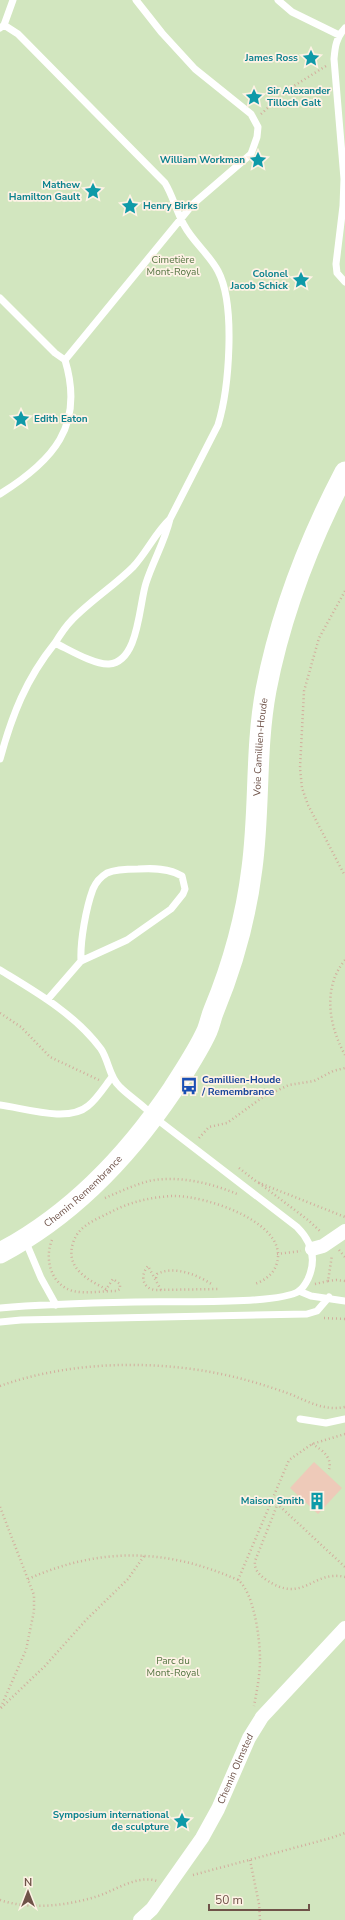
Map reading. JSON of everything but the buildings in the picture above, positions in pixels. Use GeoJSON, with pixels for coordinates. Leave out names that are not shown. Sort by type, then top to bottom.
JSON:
{"type":"FeatureCollection","features":[{"type":"Feature","properties":{"kind":"street","name":"Voie Camillien-Houde"},"geometry":{"type":"LineString","coordinates":[[154,1117],[183,1074],[207,1030],[233,959],[249,894],[254,843],[259,743],[266,690],[274,651],[290,595],[301,566],[317,528],[345,472]]}},
{"type":"Feature","properties":{"kind":"street","name":"Voie Camillien-Houde"},"geometry":{"type":"LineString","coordinates":[[207,1030],[219,1016],[227,999],[242,950],[255,898],[259,866],[266,743],[273,691],[281,655],[296,600],[306,572],[345,487]]}},
{"type":"Feature","properties":{"kind":"street","name":"Chemin Remembrance"},"geometry":{"type":"LineString","coordinates":[[0,1253],[25,1240],[62,1214],[100,1179],[154,1117]]}},
{"type":"Feature","properties":{"kind":"street"},"geometry":{"type":"LineString","coordinates":[[305,1250],[331,1242],[345,1231]]}},
{"type":"Feature","properties":{"kind":"street","name":"Chemin Olmsted"},"geometry":{"type":"LineString","coordinates":[[140,1920],[152,1909],[205,1833],[218,1809],[249,1738],[262,1717],[345,1628]]}},
{"type":"Feature","properties":{"kind":"lane"},"geometry":{"type":"LineString","coordinates":[[13,0],[2,26],[18,34],[158,174],[171,193],[185,227],[207,253],[219,272],[225,297],[228,369],[223,409],[218,425],[178,500],[170,519],[167,532],[146,584],[133,642],[122,659],[109,664],[96,662],[55,643]]}},
{"type":"Feature","properties":{"kind":"lane"},"geometry":{"type":"LineString","coordinates":[[65,360],[180,218],[193,204],[251,154],[257,137],[258,127],[251,114],[195,69],[162,33],[136,0]]}},
{"type":"Feature","properties":{"kind":"lane"},"geometry":{"type":"LineString","coordinates":[[278,0],[292,12],[339,35]]}},
{"type":"Feature","properties":{"kind":"lane"},"geometry":{"type":"LineString","coordinates":[[345,28],[339,35],[335,46],[334,59],[344,179],[343,206],[336,264],[337,272],[345,282]]}},
{"type":"Feature","properties":{"kind":"lane"},"geometry":{"type":"LineString","coordinates":[[0,298],[55,353],[65,360],[69,370],[71,405],[69,420],[63,435],[52,453],[17,484],[0,494]]}},
{"type":"Feature","properties":{"kind":"lane"},"geometry":{"type":"LineString","coordinates":[[0,759],[16,709],[29,679],[44,655],[71,621],[98,595],[132,568],[160,528],[170,519]]}},
{"type":"Feature","properties":{"kind":"lane"},"geometry":{"type":"LineString","coordinates":[[48,999],[80,962],[127,940],[171,909],[183,894],[185,889],[182,876],[175,871],[143,868],[117,870],[108,873],[99,879],[93,888],[86,917],[80,951],[80,962]]}},
{"type":"Feature","properties":{"kind":"lane"},"geometry":{"type":"LineString","coordinates":[[0,970],[48,999],[73,1020],[102,1050],[112,1077],[119,1086],[144,1106],[154,1117],[297,1227],[308,1239],[305,1250],[313,1257],[311,1270],[305,1284],[299,1291],[287,1296],[261,1300],[56,1305],[0,1308]]}},
{"type":"Feature","properties":{"kind":"lane"},"geometry":{"type":"LineString","coordinates":[[0,1104],[61,1115],[78,1112],[89,1106],[112,1077]]}},
{"type":"Feature","properties":{"kind":"lane"},"geometry":{"type":"LineString","coordinates":[[25,1240],[41,1278],[56,1305]]}},
{"type":"Feature","properties":{"kind":"lane"},"geometry":{"type":"LineString","coordinates":[[299,1291],[311,1296],[345,1300]]}},
{"type":"Feature","properties":{"kind":"lane"},"geometry":{"type":"LineString","coordinates":[[0,1322],[21,1320],[307,1314],[317,1311],[329,1297]]}},
{"type":"Feature","properties":{"kind":"lane"},"geometry":{"type":"LineString","coordinates":[[300,1419],[326,1423],[345,1419]]}},
{"type":"Feature","properties":{"kind":"path"},"geometry":{"type":"LineString","coordinates":[[255,120],[289,89],[334,59]]}},
{"type":"Feature","properties":{"kind":"path"},"geometry":{"type":"LineString","coordinates":[[345,591],[319,638],[304,691],[300,768],[302,788],[308,805],[345,876]]}},
{"type":"Feature","properties":{"kind":"path"},"geometry":{"type":"LineString","coordinates":[[345,960],[330,989],[334,1027],[345,1055]]}},
{"type":"Feature","properties":{"kind":"path"},"geometry":{"type":"LineString","coordinates":[[0,1014],[21,1027],[50,1057],[107,1083]]}},
{"type":"Feature","properties":{"kind":"path"},"geometry":{"type":"LineString","coordinates":[[199,1138],[209,1127],[227,1123],[263,1097],[289,1085],[314,1081],[333,1071],[345,1068]]}},
{"type":"Feature","properties":{"kind":"path"},"geometry":{"type":"LineString","coordinates":[[193,1133],[205,1142]]}},
{"type":"Feature","properties":{"kind":"path"},"geometry":{"type":"LineString","coordinates":[[234,1164],[257,1182],[345,1217]]}},
{"type":"Feature","properties":{"kind":"path"},"geometry":{"type":"LineString","coordinates":[[103,1199],[143,1183],[160,1180],[196,1182],[223,1189],[240,1196]]}},
{"type":"Feature","properties":{"kind":"path"},"geometry":{"type":"LineString","coordinates":[[106,1290],[86,1278],[77,1269],[72,1253],[75,1238],[84,1226],[97,1219],[122,1207],[151,1198],[187,1197],[215,1203],[233,1210],[253,1221],[268,1234],[276,1245],[278,1254],[276,1265],[271,1273],[263,1281],[254,1284]]}},
{"type":"Feature","properties":{"kind":"path"},"geometry":{"type":"LineString","coordinates":[[56,1235],[50,1247],[48,1260],[51,1271],[59,1283],[68,1289],[76,1291],[118,1290],[120,1288],[120,1284],[113,1279],[106,1290]]}},
{"type":"Feature","properties":{"kind":"path"},"geometry":{"type":"LineString","coordinates":[[328,1281],[332,1253],[331,1242]]}},
{"type":"Feature","properties":{"kind":"path"},"geometry":{"type":"LineString","coordinates":[[278,1254],[305,1250]]}},
{"type":"Feature","properties":{"kind":"path"},"geometry":{"type":"LineString","coordinates":[[161,1290],[150,1267],[147,1266],[143,1277],[144,1285],[151,1290],[161,1290],[219,1289]]}},
{"type":"Feature","properties":{"kind":"path"},"geometry":{"type":"LineString","coordinates":[[156,1279],[156,1275],[160,1272],[180,1272],[196,1276],[213,1285]]}},
{"type":"Feature","properties":{"kind":"path"},"geometry":{"type":"LineString","coordinates":[[315,1284],[336,1280],[345,1281]]}},
{"type":"Feature","properties":{"kind":"path"},"geometry":{"type":"LineString","coordinates":[[324,1318],[345,1319]]}},
{"type":"Feature","properties":{"kind":"path"},"geometry":{"type":"LineString","coordinates":[[0,1386],[31,1377],[68,1370],[128,1365],[162,1366],[192,1369],[231,1376],[274,1389],[319,1406],[331,1409],[345,1407]]}},
{"type":"Feature","properties":{"kind":"path"},"geometry":{"type":"LineString","coordinates":[[238,1580],[271,1498],[289,1460],[312,1444],[345,1434]]}},
{"type":"Feature","properties":{"kind":"path"},"geometry":{"type":"LineString","coordinates":[[312,1444],[323,1452],[329,1459],[330,1468],[328,1472]]}},
{"type":"Feature","properties":{"kind":"path"},"geometry":{"type":"LineString","coordinates":[[271,1498],[345,1567]]}},
{"type":"Feature","properties":{"kind":"path"},"geometry":{"type":"LineString","coordinates":[[278,1503],[255,1561],[255,1566],[261,1576],[283,1589],[291,1590],[299,1589],[329,1576],[345,1577]]}},
{"type":"Feature","properties":{"kind":"path"},"geometry":{"type":"LineString","coordinates":[[0,1508],[34,1595],[32,1623],[26,1650],[0,1709]]}},
{"type":"Feature","properties":{"kind":"path"},"geometry":{"type":"LineString","coordinates":[[28,1579],[58,1567],[90,1558],[119,1555],[144,1556],[192,1563],[238,1580],[243,1585],[248,1595],[258,1639],[260,1659],[253,1712]]}},
{"type":"Feature","properties":{"kind":"path"},"geometry":{"type":"LineString","coordinates":[[0,1709],[45,1666],[86,1620],[128,1579],[144,1556]]}},
{"type":"Feature","properties":{"kind":"path"},"geometry":{"type":"LineString","coordinates":[[0,1900],[20,1905],[54,1905],[96,1897],[145,1880],[171,1882],[345,1833]]}},
{"type":"Feature","properties":{"kind":"path"},"geometry":{"type":"LineString","coordinates":[[250,1860],[259,1904],[260,1920]]}},
{"type":"Feature","properties":{"kind":"green space"},"geometry":{"type":"Polygon","coordinates":[[[0,0],[345,0],[345,1920],[0,1920],[0,0]]]}},
{"type":"Feature","properties":{"kind":"place","name":"James Ross"},"geometry":{"type":"Point","coordinates":[311,58]}},
{"type":"Feature","properties":{"kind":"place","name":"Sir Alexander Tilloch Galt"},"geometry":{"type":"Point","coordinates":[254,97]}},
{"type":"Feature","properties":{"kind":"place","name":"William Workman"},"geometry":{"type":"Point","coordinates":[258,160]}},
{"type":"Feature","properties":{"kind":"place","name":"Mathew Hamilton Gault"},"geometry":{"type":"Point","coordinates":[93,191]}},
{"type":"Feature","properties":{"kind":"place","name":"Henry Birks"},"geometry":{"type":"Point","coordinates":[130,206]}},
{"type":"Feature","properties":{"kind":"place","name":"Colonel Jacob Schick"},"geometry":{"type":"Point","coordinates":[301,280]}},
{"type":"Feature","properties":{"kind":"place","name":"Edith Eaton"},"geometry":{"type":"Point","coordinates":[21,419]}},
{"type":"Feature","properties":{"kind":"place","name":"Camillien-Houde / Remembrance"},"geometry":{"type":"Point","coordinates":[189,1086]}},
{"type":"Feature","properties":{"kind":"place","name":"Maison Smith"},"geometry":{"type":"Point","coordinates":[317,1501]}},
{"type":"Feature","properties":{"kind":"place","name":"Symposium international de sculpture"},"geometry":{"type":"Point","coordinates":[182,1821]}},
{"type":"Feature","properties":{"kind":"park label","name":"Cimetière Mont-Royal"},"geometry":{"type":"Point","coordinates":[173,266]}},
{"type":"Feature","properties":{"kind":"park label","name":"Parc du Mont-Royal"},"geometry":{"type":"Point","coordinates":[173,1666]}}]}
